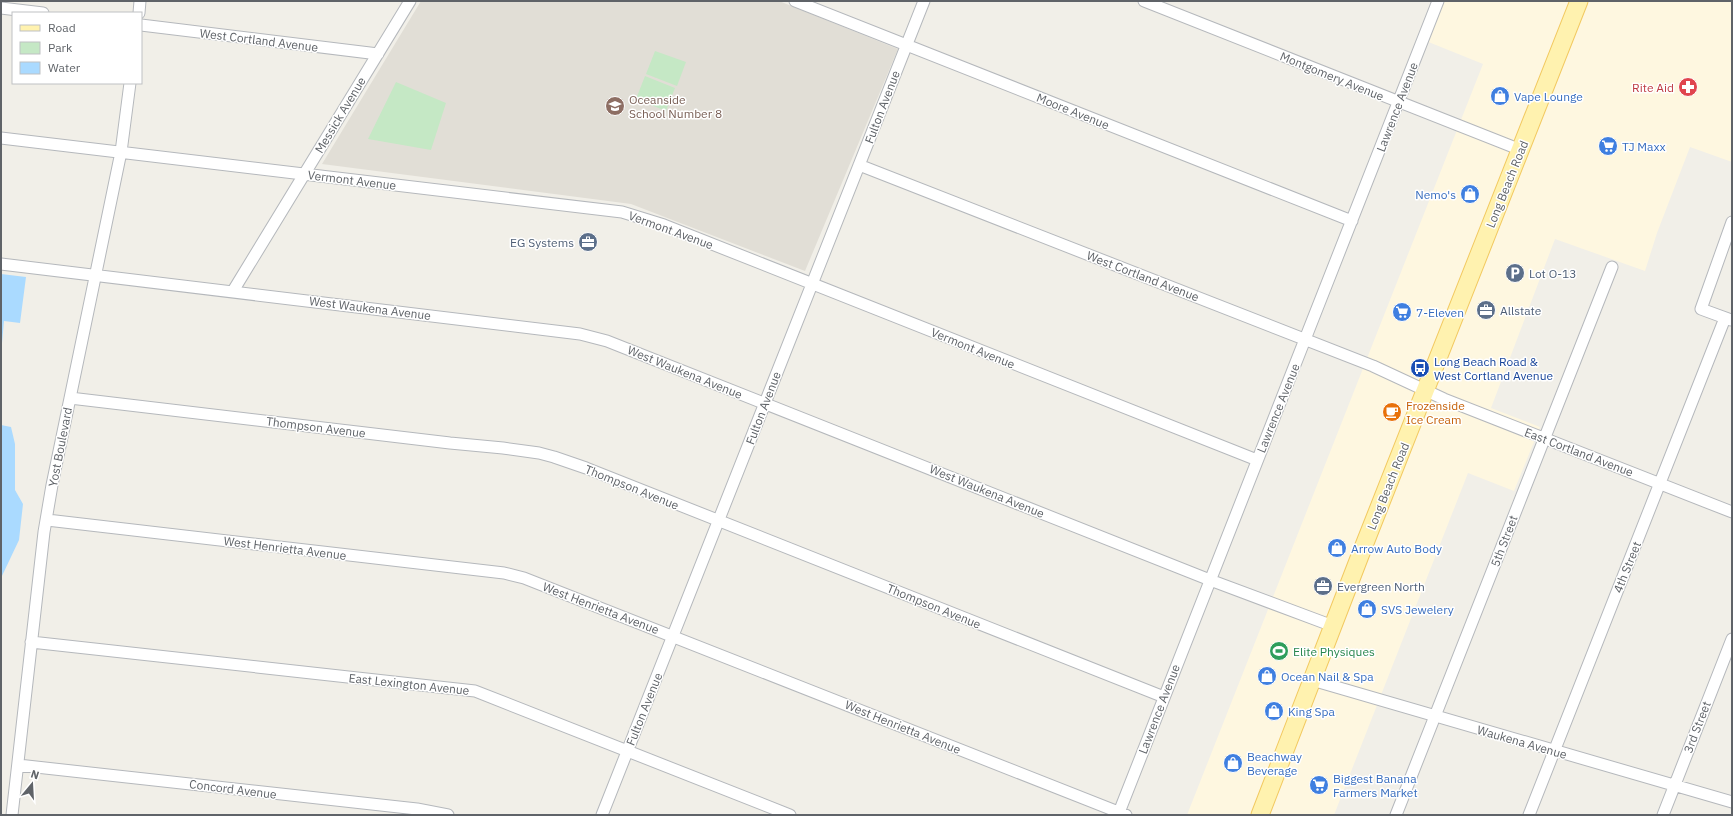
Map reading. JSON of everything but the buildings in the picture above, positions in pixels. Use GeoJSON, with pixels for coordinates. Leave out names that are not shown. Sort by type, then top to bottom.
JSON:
{"type":"FeatureCollection","features":[{"type":"Feature","properties":{"kind":"main road","name":"Long Beach Road"},"geometry":{"type":"LineString","coordinates":[[1260,815],[1579,1]]}},
{"type":"Feature","properties":{"kind":"street"},"geometry":{"type":"LineString","coordinates":[[139,12],[140,1]]}},
{"type":"Feature","properties":{"kind":"street","name":"Messick Avenue"},"geometry":{"type":"LineString","coordinates":[[233,291],[410,1]]}},
{"type":"Feature","properties":{"kind":"street","name":"Moore Avenue"},"geometry":{"type":"LineString","coordinates":[[795,1],[1352,221]]}},
{"type":"Feature","properties":{"kind":"street","name":"Fulton Avenue"},"geometry":{"type":"LineString","coordinates":[[602,815],[924,1]]}},
{"type":"Feature","properties":{"kind":"street","name":"Montgomery Avenue"},"geometry":{"type":"LineString","coordinates":[[1144,1],[1521,150]]}},
{"type":"Feature","properties":{"kind":"street","name":"Lawrence Avenue"},"geometry":{"type":"LineString","coordinates":[[1121,814],[1164,697],[1438,1]]}},
{"type":"Feature","properties":{"kind":"street"},"geometry":{"type":"LineString","coordinates":[[1,8],[35,12]]}},
{"type":"Feature","properties":{"kind":"street","name":"West Cortland Avenue"},"geometry":{"type":"LineString","coordinates":[[142,25],[378,54]]}},
{"type":"Feature","properties":{"kind":"street","name":"Yost Boulevard"},"geometry":{"type":"LineString","coordinates":[[12,815],[44,532],[121,152],[130,84]]}},
{"type":"Feature","properties":{"kind":"street","name":"Vermont Avenue"},"geometry":{"type":"LineString","coordinates":[[1,138],[622,212],[664,225],[1257,460]]}},
{"type":"Feature","properties":{"kind":"street","name":"West Cortland Avenue"},"geometry":{"type":"LineString","coordinates":[[859,165],[1373,366],[1426,391]]}},
{"type":"Feature","properties":{"kind":"street"},"geometry":{"type":"LineString","coordinates":[[1729,319],[1701,309],[1732,222]]}},
{"type":"Feature","properties":{"kind":"street","name":"West Waukena Avenue"},"geometry":{"type":"LineString","coordinates":[[1,264],[580,334],[607,341],[1210,580],[1333,626]]}},
{"type":"Feature","properties":{"kind":"street","name":"5th Street"},"geometry":{"type":"LineString","coordinates":[[1396,815],[1612,267]]}},
{"type":"Feature","properties":{"kind":"street","name":"4th Street"},"geometry":{"type":"LineString","coordinates":[[1529,815],[1660,484],[1729,319]]}},
{"type":"Feature","properties":{"kind":"street","name":"East Cortland Avenue"},"geometry":{"type":"LineString","coordinates":[[1426,391],[1444,400],[1732,512]]}},
{"type":"Feature","properties":{"kind":"street","name":"Thompson Avenue"},"geometry":{"type":"LineString","coordinates":[[70,398],[539,453],[586,468],[1164,697]]}},
{"type":"Feature","properties":{"kind":"street","name":"West Henrietta Avenue"},"geometry":{"type":"LineString","coordinates":[[47,520],[504,573],[554,588],[1121,814]]}},
{"type":"Feature","properties":{"kind":"street","name":"3rd Street"},"geometry":{"type":"LineString","coordinates":[[1663,815],[1732,639]]}},
{"type":"Feature","properties":{"kind":"street","name":"East Lexington Avenue"},"geometry":{"type":"LineString","coordinates":[[31,642],[475,691],[790,815]]}},
{"type":"Feature","properties":{"kind":"street","name":"Waukena Avenue"},"geometry":{"type":"LineString","coordinates":[[1312,680],[1435,717],[1732,802]]}},
{"type":"Feature","properties":{"kind":"street","name":"Concord Avenue"},"geometry":{"type":"LineString","coordinates":[[18,765],[417,809],[448,815]]}},
{"type":"Feature","properties":{"kind":"shaded area","name":"Oceanside School Number 8"},"geometry":{"type":"Polygon","coordinates":[[[421,1],[779,1],[898,49],[805,271],[631,204],[322,164],[421,1]]]}},
{"type":"Feature","properties":{"kind":"shaded area"},"geometry":{"type":"Polygon","coordinates":[[[1442,1],[1732,1],[1732,162],[1690,147],[1657,233],[1645,271],[1555,239],[1491,408],[1540,427],[1514,491],[1468,473],[1334,815],[1187,815],[1483,64],[1426,41],[1442,1]]]}},
{"type":"Feature","properties":{"kind":"green space"},"geometry":{"type":"Polygon","coordinates":[[[655,51],[686,62],[677,86],[646,74],[655,51]]]}},
{"type":"Feature","properties":{"kind":"green space"},"geometry":{"type":"Polygon","coordinates":[[[645,76],[675,88],[666,111],[636,99],[645,76]]]}},
{"type":"Feature","properties":{"kind":"green space"},"geometry":{"type":"Polygon","coordinates":[[[396,82],[446,103],[431,150],[368,139],[396,82]]]}},
{"type":"Feature","properties":{"kind":"water"},"geometry":{"type":"Polygon","coordinates":[[[1,274],[26,277],[20,323],[4,321],[1,354],[1,274]]]}},
{"type":"Feature","properties":{"kind":"water"},"geometry":{"type":"Polygon","coordinates":[[[1,425],[11,427],[15,444],[15,490],[23,504],[19,540],[1,578],[1,425]]]}},
{"type":"Feature","properties":{"kind":"place","name":"Rite Aid"},"geometry":{"type":"Point","coordinates":[1688,87]}},
{"type":"Feature","properties":{"kind":"place","name":"Vape Lounge"},"geometry":{"type":"Point","coordinates":[1500,96]}},
{"type":"Feature","properties":{"kind":"place","name":"Oceanside School Number 8"},"geometry":{"type":"Point","coordinates":[615,106]}},
{"type":"Feature","properties":{"kind":"place","name":"TJ Maxx"},"geometry":{"type":"Point","coordinates":[1608,146]}},
{"type":"Feature","properties":{"kind":"place","name":"Nemo's"},"geometry":{"type":"Point","coordinates":[1470,194]}},
{"type":"Feature","properties":{"kind":"place","name":"EG Systems"},"geometry":{"type":"Point","coordinates":[588,242]}},
{"type":"Feature","properties":{"kind":"place","name":"Lot O-13"},"geometry":{"type":"Point","coordinates":[1515,273]}},
{"type":"Feature","properties":{"kind":"place","name":"Allstate"},"geometry":{"type":"Point","coordinates":[1486,310]}},
{"type":"Feature","properties":{"kind":"place","name":"7-Eleven"},"geometry":{"type":"Point","coordinates":[1402,312]}},
{"type":"Feature","properties":{"kind":"place","name":"Long Beach Road & West Cortland Avenue"},"geometry":{"type":"Point","coordinates":[1420,368]}},
{"type":"Feature","properties":{"kind":"place","name":"Frozenside Ice Cream"},"geometry":{"type":"Point","coordinates":[1392,412]}},
{"type":"Feature","properties":{"kind":"place","name":"Arrow Auto Body"},"geometry":{"type":"Point","coordinates":[1337,548]}},
{"type":"Feature","properties":{"kind":"place","name":"Evergreen North"},"geometry":{"type":"Point","coordinates":[1323,586]}},
{"type":"Feature","properties":{"kind":"place","name":"SVS Jewelery"},"geometry":{"type":"Point","coordinates":[1367,609]}},
{"type":"Feature","properties":{"kind":"place","name":"Elite Physiques"},"geometry":{"type":"Point","coordinates":[1279,651]}},
{"type":"Feature","properties":{"kind":"place","name":"Ocean Nail & Spa"},"geometry":{"type":"Point","coordinates":[1267,676]}},
{"type":"Feature","properties":{"kind":"place","name":"King Spa"},"geometry":{"type":"Point","coordinates":[1274,711]}},
{"type":"Feature","properties":{"kind":"place","name":"Beachway Beverage"},"geometry":{"type":"Point","coordinates":[1233,763]}},
{"type":"Feature","properties":{"kind":"place","name":"Biggest Banana Farmers Market"},"geometry":{"type":"Point","coordinates":[1319,785]}}]}
